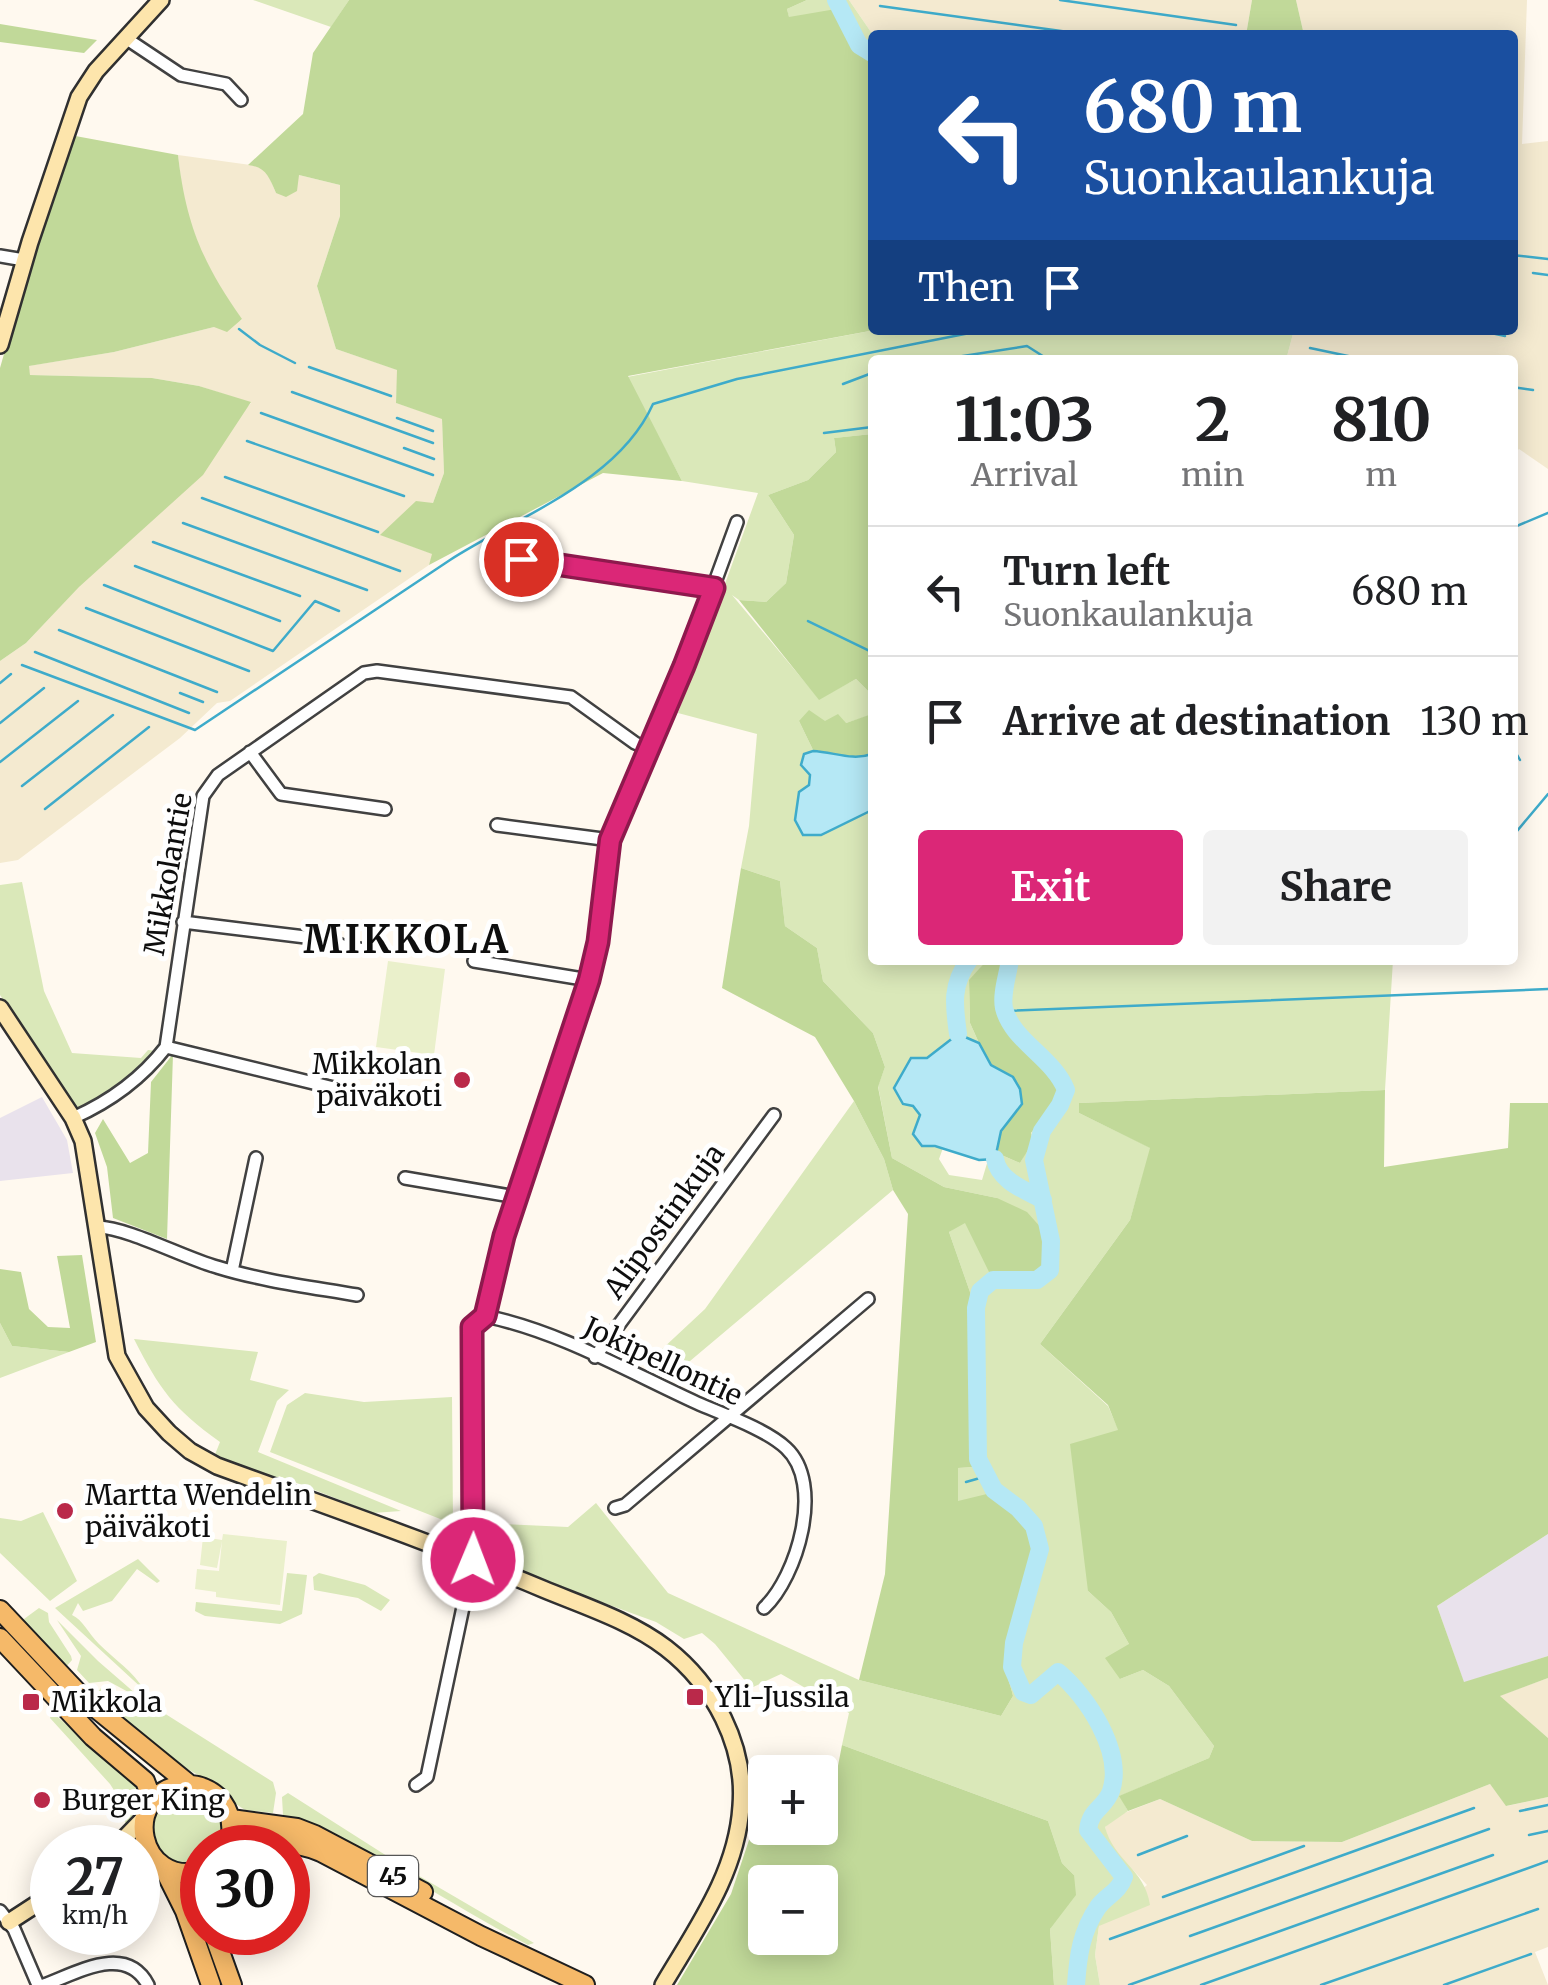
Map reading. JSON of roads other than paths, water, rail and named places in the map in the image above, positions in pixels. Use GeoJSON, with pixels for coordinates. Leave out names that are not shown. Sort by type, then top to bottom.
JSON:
{"type":"FeatureCollection","features":[{"type":"Feature","properties":{"kind":"main road"},"geometry":{"type":"LineString","coordinates":[[0,1610],[82,1698],[190,1785],[213,1793],[224,1804],[230,1825]]}},
{"type":"Feature","properties":{"kind":"main road"},"geometry":{"type":"LineString","coordinates":[[0,1638],[84,1727],[145,1781],[149,1809],[145,1825]]}},
{"type":"Feature","properties":{"kind":"main road"},"geometry":{"type":"LineString","coordinates":[[149,1809],[173,1788],[190,1785]]}},
{"type":"Feature","properties":{"kind":"main road","name":"45"},"geometry":{"type":"LineString","coordinates":[[230,1819],[297,1828],[315,1835],[479,1923],[544,1964]]}},
{"type":"Feature","properties":{"kind":"main road","name":"45"},"geometry":{"type":"LineString","coordinates":[[310,1848],[585,1985]]}},
{"type":"Feature","properties":{"kind":"main road"},"geometry":{"type":"LineString","coordinates":[[160,1863],[180,1872]]}},
{"type":"Feature","properties":{"kind":"main road"},"geometry":{"type":"LineString","coordinates":[[164,1866],[211,1985]]}},
{"type":"Feature","properties":{"kind":"main road"},"geometry":{"type":"LineString","coordinates":[[221,1955],[232,1985]]}},
{"type":"Feature","properties":{"kind":"street"},"geometry":{"type":"LineString","coordinates":[[0,346],[24,260],[79,97],[96,70],[161,0]]}},
{"type":"Feature","properties":{"kind":"street"},"geometry":{"type":"LineString","coordinates":[[126,39],[180,75],[226,84],[242,100]]}},
{"type":"Feature","properties":{"kind":"street"},"geometry":{"type":"LineString","coordinates":[[0,256],[24,260]]}},
{"type":"Feature","properties":{"kind":"street"},"geometry":{"type":"LineString","coordinates":[[416,1785],[427,1777],[473,1560],[472,1327],[485,1316],[516,1197],[589,980],[598,942],[610,840],[714,588],[737,522]]}},
{"type":"Feature","properties":{"kind":"street"},"geometry":{"type":"LineString","coordinates":[[521,559],[714,588]]}},
{"type":"Feature","properties":{"kind":"street","name":"Mikkolantie"},"geometry":{"type":"LineString","coordinates":[[166,1046],[203,796],[218,775],[371,670],[571,697],[649,749]]}},
{"type":"Feature","properties":{"kind":"street"},"geometry":{"type":"LineString","coordinates":[[250,752],[281,794],[385,809]]}},
{"type":"Feature","properties":{"kind":"street"},"geometry":{"type":"LineString","coordinates":[[497,826],[610,840]]}},
{"type":"Feature","properties":{"kind":"street"},"geometry":{"type":"LineString","coordinates":[[183,922],[330,940],[360,949]]}},
{"type":"Feature","properties":{"kind":"street"},"geometry":{"type":"LineString","coordinates":[[474,961],[589,980]]}},
{"type":"Feature","properties":{"kind":"street"},"geometry":{"type":"LineString","coordinates":[[0,1008],[74,1118],[84,1142],[117,1356],[146,1408],[168,1433],[217,1466],[395,1528],[652,1638],[687,1666],[702,1684],[731,1736],[740,1769],[742,1805],[736,1840],[718,1890],[664,1983]]}},
{"type":"Feature","properties":{"kind":"street"},"geometry":{"type":"LineString","coordinates":[[74,1118],[134,1080],[166,1046],[342,1090]]}},
{"type":"Feature","properties":{"kind":"street","name":"Alipostinkuja"},"geometry":{"type":"LineString","coordinates":[[596,1357],[774,1114]]}},
{"type":"Feature","properties":{"kind":"street"},"geometry":{"type":"LineString","coordinates":[[232,1271],[256,1158]]}},
{"type":"Feature","properties":{"kind":"street"},"geometry":{"type":"LineString","coordinates":[[405,1178],[516,1197]]}},
{"type":"Feature","properties":{"kind":"street"},"geometry":{"type":"LineString","coordinates":[[98,1227],[119,1229],[232,1271],[357,1295]]}},
{"type":"Feature","properties":{"kind":"street"},"geometry":{"type":"LineString","coordinates":[[615,1508],[625,1505],[868,1299]]}},
{"type":"Feature","properties":{"kind":"street","name":"Jokipellontie"},"geometry":{"type":"LineString","coordinates":[[485,1316],[542,1332],[729,1417],[787,1448],[800,1478],[806,1512],[802,1536],[778,1595],[764,1608]]}},
{"type":"Feature","properties":{"kind":"street"},"geometry":{"type":"LineString","coordinates":[[135,1825],[149,1809]]}},
{"type":"Feature","properties":{"kind":"street"},"geometry":{"type":"LineString","coordinates":[[30,1908],[8,1921],[41,1985],[114,1962],[135,1968],[148,1985]]}},
{"type":"Feature","properties":{"kind":"water"},"geometry":{"type":"Polygon","coordinates":[[[813,751],[868,755],[868,812],[821,835],[803,835],[795,820],[799,792],[809,785],[810,775],[801,765],[804,754],[813,751]]]}},
{"type":"Feature","properties":{"kind":"water"},"geometry":{"type":"Polygon","coordinates":[[[958,1034],[979,1043],[991,1065],[1013,1077],[1020,1089],[1022,1104],[1001,1131],[995,1159],[979,1160],[935,1146],[922,1146],[913,1134],[920,1115],[913,1106],[903,1104],[894,1088],[911,1058],[927,1058],[958,1034]]]}},
{"type":"Feature","properties":{"kind":"waterway"},"geometry":{"type":"LineString","coordinates":[[836,0],[859,45],[868,51]]}},
{"type":"Feature","properties":{"kind":"waterway"},"geometry":{"type":"LineString","coordinates":[[1060,0],[1236,25]]}},
{"type":"Feature","properties":{"kind":"waterway"},"geometry":{"type":"LineString","coordinates":[[880,6],[1054,30]]}},
{"type":"Feature","properties":{"kind":"waterway"},"geometry":{"type":"LineString","coordinates":[[1518,256],[1548,259]]}},
{"type":"Feature","properties":{"kind":"waterway"},"geometry":{"type":"LineString","coordinates":[[1533,273],[1548,275]]}},
{"type":"Feature","properties":{"kind":"waterway"},"geometry":{"type":"LineString","coordinates":[[239,329],[295,363]]}},
{"type":"Feature","properties":{"kind":"waterway"},"geometry":{"type":"LineString","coordinates":[[22,665],[195,730],[450,560],[591,476],[637,431],[653,404],[737,379],[960,335]]}},
{"type":"Feature","properties":{"kind":"waterway"},"geometry":{"type":"LineString","coordinates":[[1500,335],[1505,336]]}},
{"type":"Feature","properties":{"kind":"waterway"},"geometry":{"type":"LineString","coordinates":[[969,355],[1027,346],[1041,355]]}},
{"type":"Feature","properties":{"kind":"waterway"},"geometry":{"type":"LineString","coordinates":[[1310,348],[1343,355]]}},
{"type":"Feature","properties":{"kind":"waterway"},"geometry":{"type":"LineString","coordinates":[[309,367],[391,396]]}},
{"type":"Feature","properties":{"kind":"waterway"},"geometry":{"type":"LineString","coordinates":[[843,384],[868,375]]}},
{"type":"Feature","properties":{"kind":"waterway"},"geometry":{"type":"LineString","coordinates":[[1518,388],[1533,390]]}},
{"type":"Feature","properties":{"kind":"waterway"},"geometry":{"type":"LineString","coordinates":[[292,392],[433,443]]}},
{"type":"Feature","properties":{"kind":"waterway"},"geometry":{"type":"LineString","coordinates":[[261,413],[433,475]]}},
{"type":"Feature","properties":{"kind":"waterway"},"geometry":{"type":"LineString","coordinates":[[397,418],[433,431]]}},
{"type":"Feature","properties":{"kind":"waterway"},"geometry":{"type":"LineString","coordinates":[[824,433],[868,428]]}},
{"type":"Feature","properties":{"kind":"waterway"},"geometry":{"type":"LineString","coordinates":[[247,441],[404,496]]}},
{"type":"Feature","properties":{"kind":"waterway"},"geometry":{"type":"LineString","coordinates":[[404,448],[434,459]]}},
{"type":"Feature","properties":{"kind":"waterway"},"geometry":{"type":"LineString","coordinates":[[225,477],[378,532]]}},
{"type":"Feature","properties":{"kind":"waterway"},"geometry":{"type":"LineString","coordinates":[[202,498],[400,571]]}},
{"type":"Feature","properties":{"kind":"waterway"},"geometry":{"type":"LineString","coordinates":[[1518,526],[1548,513]]}},
{"type":"Feature","properties":{"kind":"waterway"},"geometry":{"type":"LineString","coordinates":[[183,523],[367,590]]}},
{"type":"Feature","properties":{"kind":"waterway"},"geometry":{"type":"LineString","coordinates":[[153,542],[300,596]]}},
{"type":"Feature","properties":{"kind":"waterway"},"geometry":{"type":"LineString","coordinates":[[135,566],[280,621]]}},
{"type":"Feature","properties":{"kind":"waterway"},"geometry":{"type":"LineString","coordinates":[[104,585],[273,651],[315,601],[339,611]]}},
{"type":"Feature","properties":{"kind":"waterway"},"geometry":{"type":"LineString","coordinates":[[86,608],[249,671]]}},
{"type":"Feature","properties":{"kind":"waterway"},"geometry":{"type":"LineString","coordinates":[[808,621],[868,650]]}},
{"type":"Feature","properties":{"kind":"waterway"},"geometry":{"type":"LineString","coordinates":[[59,630],[217,692]]}},
{"type":"Feature","properties":{"kind":"waterway"},"geometry":{"type":"LineString","coordinates":[[35,652],[189,713]]}},
{"type":"Feature","properties":{"kind":"waterway"},"geometry":{"type":"LineString","coordinates":[[0,683],[11,674]]}},
{"type":"Feature","properties":{"kind":"waterway"},"geometry":{"type":"LineString","coordinates":[[0,723],[44,688]]}},
{"type":"Feature","properties":{"kind":"waterway"},"geometry":{"type":"LineString","coordinates":[[180,693],[203,702]]}},
{"type":"Feature","properties":{"kind":"waterway"},"geometry":{"type":"LineString","coordinates":[[0,762],[78,701]]}},
{"type":"Feature","properties":{"kind":"waterway"},"geometry":{"type":"LineString","coordinates":[[22,786],[113,715]]}},
{"type":"Feature","properties":{"kind":"waterway"},"geometry":{"type":"LineString","coordinates":[[45,809],[149,727]]}},
{"type":"Feature","properties":{"kind":"waterway"},"geometry":{"type":"LineString","coordinates":[[1518,756],[1520,760]]}},
{"type":"Feature","properties":{"kind":"waterway"},"geometry":{"type":"LineString","coordinates":[[1518,830],[1548,794]]}},
{"type":"Feature","properties":{"kind":"waterway"},"geometry":{"type":"LineString","coordinates":[[958,1034],[955,996],[966,965]]}},
{"type":"Feature","properties":{"kind":"waterway"},"geometry":{"type":"LineString","coordinates":[[1009,965],[1003,997],[1008,1020],[1052,1068],[1066,1090],[1042,1131],[1034,1160],[1051,1241],[1050,1270],[1037,1280],[993,1280],[980,1291],[976,1308],[978,1459],[994,1490],[1034,1526],[1040,1549],[1014,1643],[1012,1667],[1023,1692],[1031,1695],[1058,1672],[1091,1710],[1112,1759],[1111,1791],[1092,1817],[1088,1830],[1124,1877],[1098,1907],[1088,1926],[1079,1954],[1076,1985]]}},
{"type":"Feature","properties":{"kind":"waterway"},"geometry":{"type":"LineString","coordinates":[[1006,1011],[1548,989]]}},
{"type":"Feature","properties":{"kind":"waterway"},"geometry":{"type":"LineString","coordinates":[[995,1159],[1007,1179],[1043,1200]]}},
{"type":"Feature","properties":{"kind":"waterway"},"geometry":{"type":"LineString","coordinates":[[966,1482],[987,1476]]}},
{"type":"Feature","properties":{"kind":"waterway"},"geometry":{"type":"LineString","coordinates":[[1520,1811],[1548,1805]]}},
{"type":"Feature","properties":{"kind":"waterway"},"geometry":{"type":"LineString","coordinates":[[1110,1939],[1474,1808]]}},
{"type":"Feature","properties":{"kind":"waterway"},"geometry":{"type":"LineString","coordinates":[[1190,1936],[1489,1829]]}},
{"type":"Feature","properties":{"kind":"waterway"},"geometry":{"type":"LineString","coordinates":[[1529,1835],[1548,1831]]}},
{"type":"Feature","properties":{"kind":"waterway"},"geometry":{"type":"LineString","coordinates":[[1138,1855],[1187,1836]]}},
{"type":"Feature","properties":{"kind":"waterway"},"geometry":{"type":"LineString","coordinates":[[1163,1897],[1304,1846]]}},
{"type":"Feature","properties":{"kind":"waterway"},"geometry":{"type":"LineString","coordinates":[[1129,1985],[1493,1855]]}},
{"type":"Feature","properties":{"kind":"waterway"},"geometry":{"type":"LineString","coordinates":[[1201,1985],[1548,1861]]}},
{"type":"Feature","properties":{"kind":"waterway"},"geometry":{"type":"LineString","coordinates":[[1321,1985],[1538,1909]]}},
{"type":"Feature","properties":{"kind":"waterway"},"geometry":{"type":"LineString","coordinates":[[1444,1985],[1531,1954]]}},
{"type":"Feature","properties":{"kind":"place","name":"Mikkolan päiväkoti"},"geometry":{"type":"Point","coordinates":[462,1080]}},
{"type":"Feature","properties":{"kind":"place","name":"Martta Wendelin päiväkoti"},"geometry":{"type":"Point","coordinates":[65,1511]}},
{"type":"Feature","properties":{"kind":"place","name":"Yli-Jussila"},"geometry":{"type":"Point","coordinates":[695,1697]}},
{"type":"Feature","properties":{"kind":"place","name":"Mikkola"},"geometry":{"type":"Point","coordinates":[31,1702]}},
{"type":"Feature","properties":{"kind":"place","name":"Burger King"},"geometry":{"type":"Point","coordinates":[42,1800]}},
{"type":"Feature","properties":{"kind":"district","name":"MIKKOLA"},"geometry":{"type":"Point","coordinates":[407,940]}}]}
